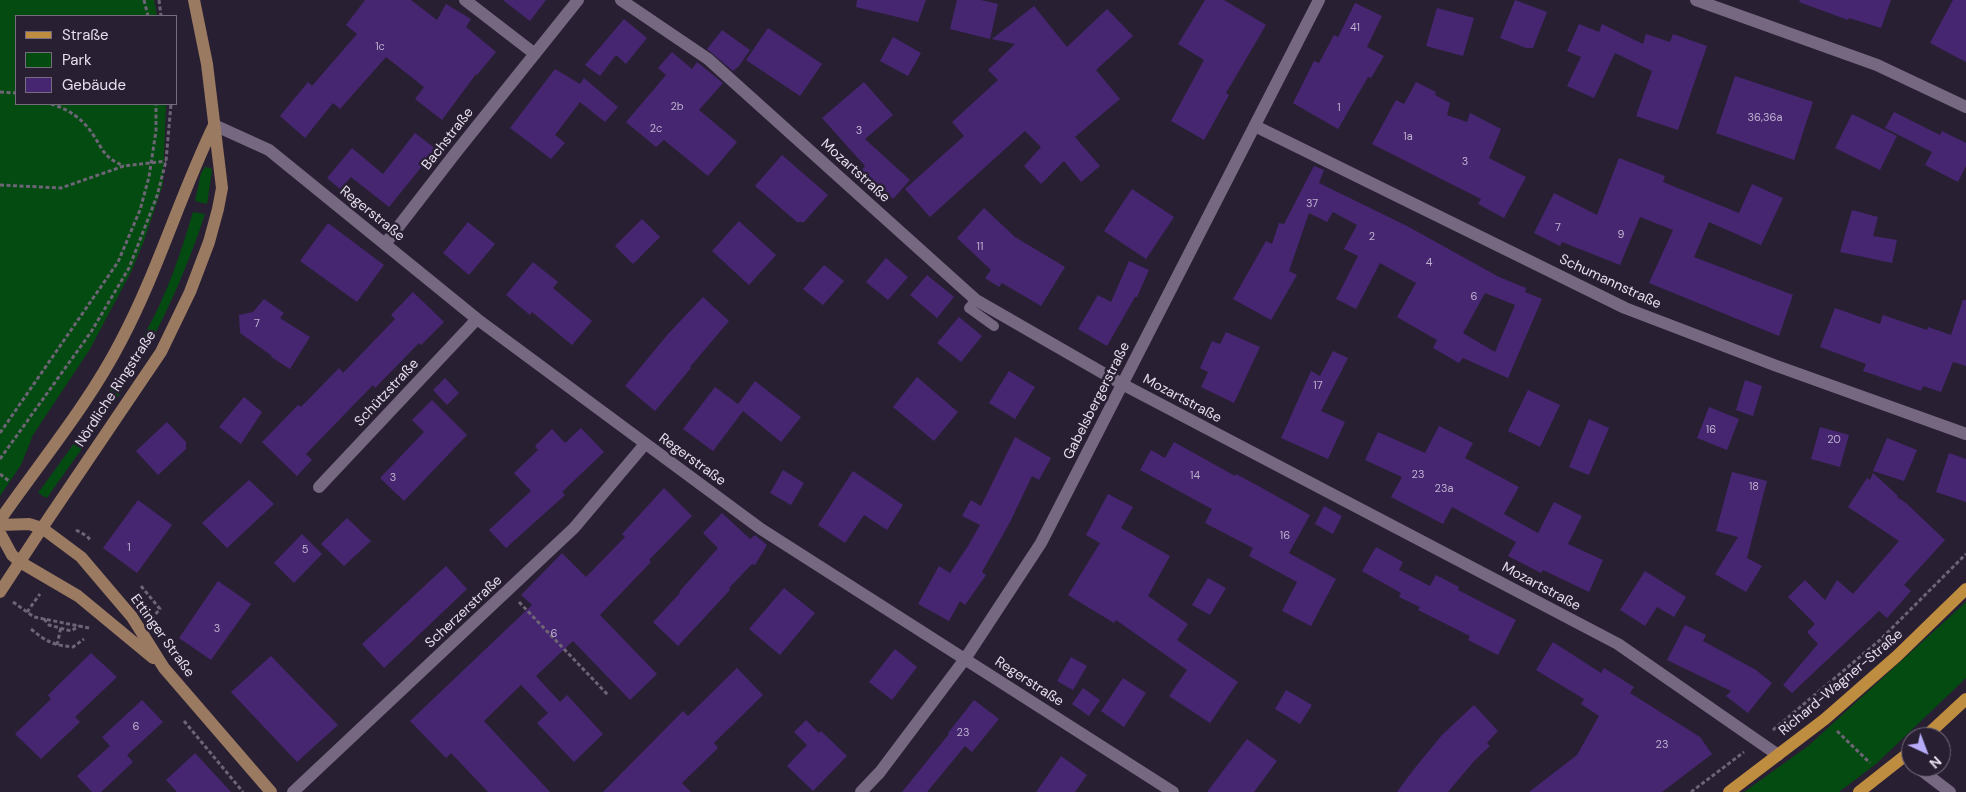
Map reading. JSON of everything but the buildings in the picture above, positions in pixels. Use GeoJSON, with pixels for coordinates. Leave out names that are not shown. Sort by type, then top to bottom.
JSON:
{"type":"FeatureCollection","features":[{"type":"Feature","properties":{"kind":"main road","name":"Nördliche Ringstraße"},"geometry":{"type":"LineString","coordinates":[[0,592],[161,352],[190,292],[209,242],[221,195],[219,156],[207,64],[194,0]]}},
{"type":"Feature","properties":{"kind":"main road","name":"Nördliche Ringstraße"},"geometry":{"type":"LineString","coordinates":[[0,520],[98,382],[122,340],[150,278],[194,167],[214,125]]}},
{"type":"Feature","properties":{"kind":"main road"},"geometry":{"type":"LineString","coordinates":[[0,525],[29,524],[42,528]]}},
{"type":"Feature","properties":{"kind":"main road","name":"Ettinger Straße"},"geometry":{"type":"LineString","coordinates":[[42,528],[82,556],[132,617],[164,668],[271,792]]}},
{"type":"Feature","properties":{"kind":"main road"},"geometry":{"type":"LineString","coordinates":[[0,533],[12,555],[20,562],[78,596],[164,668]]}},
{"type":"Feature","properties":{"kind":"main road","name":"Richard-Wagner-Straße"},"geometry":{"type":"LineString","coordinates":[[1729,792],[1824,719],[1897,656],[1966,589]]}},
{"type":"Feature","properties":{"kind":"main road"},"geometry":{"type":"LineString","coordinates":[[1937,727],[1966,699]]}},
{"type":"Feature","properties":{"kind":"main road"},"geometry":{"type":"LineString","coordinates":[[1859,792],[1901,762]]}},
{"type":"Feature","properties":{"kind":"street"},"geometry":{"type":"LineString","coordinates":[[465,0],[535,54]]}},
{"type":"Feature","properties":{"kind":"street","name":"Bachstraße"},"geometry":{"type":"LineString","coordinates":[[386,244],[578,0]]}},
{"type":"Feature","properties":{"kind":"street","name":"Mozartstraße"},"geometry":{"type":"LineString","coordinates":[[621,0],[708,59],[976,300],[1122,384],[1618,644],[1778,755]]}},
{"type":"Feature","properties":{"kind":"street","name":"Gabelsbergerstraße"},"geometry":{"type":"LineString","coordinates":[[862,792],[880,772],[965,659],[1041,543],[1319,0]]}},
{"type":"Feature","properties":{"kind":"street"},"geometry":{"type":"LineString","coordinates":[[1696,0],[1877,65],[1966,107]]}},
{"type":"Feature","properties":{"kind":"street","name":"Regerstraße"},"geometry":{"type":"LineString","coordinates":[[214,125],[269,150],[477,318],[761,529],[1173,792]]}},
{"type":"Feature","properties":{"kind":"street","name":"Schumannstraße"},"geometry":{"type":"LineString","coordinates":[[1255,126],[1625,308],[1774,365],[1966,434]]}},
{"type":"Feature","properties":{"kind":"street","name":"Schützstraße"},"geometry":{"type":"LineString","coordinates":[[319,487],[477,318]]}},
{"type":"Feature","properties":{"kind":"street","name":"Scherzerstraße"},"geometry":{"type":"LineString","coordinates":[[294,792],[574,528],[645,444]]}},
{"type":"Feature","properties":{"kind":"street"},"geometry":{"type":"LineString","coordinates":[[1930,777],[1950,792]]}},
{"type":"Feature","properties":{"kind":"lane"},"geometry":{"type":"LineString","coordinates":[[976,300],[969,308],[994,326]]}},
{"type":"Feature","properties":{"kind":"path"},"geometry":{"type":"LineString","coordinates":[[144,0],[148,15]]}},
{"type":"Feature","properties":{"kind":"path"},"geometry":{"type":"LineString","coordinates":[[159,0],[162,15]]}},
{"type":"Feature","properties":{"kind":"path"},"geometry":{"type":"LineString","coordinates":[[0,92],[15,93]]}},
{"type":"Feature","properties":{"kind":"path"},"geometry":{"type":"LineString","coordinates":[[55,105],[63,107],[80,119],[94,136],[102,152],[124,166]]}},
{"type":"Feature","properties":{"kind":"path"},"geometry":{"type":"LineString","coordinates":[[0,434],[118,262],[140,210],[152,162],[156,131],[156,105]]}},
{"type":"Feature","properties":{"kind":"path"},"geometry":{"type":"LineString","coordinates":[[0,459],[90,332],[129,268],[157,196],[166,161],[171,105]]}},
{"type":"Feature","properties":{"kind":"path"},"geometry":{"type":"LineString","coordinates":[[0,185],[61,188],[124,166],[166,161]]}},
{"type":"Feature","properties":{"kind":"path"},"geometry":{"type":"LineString","coordinates":[[1691,792],[1759,741],[1880,640],[1966,554]]}},
{"type":"Feature","properties":{"kind":"path"},"geometry":{"type":"LineString","coordinates":[[141,586],[160,609],[153,617]]}},
{"type":"Feature","properties":{"kind":"path"},"geometry":{"type":"LineString","coordinates":[[508,591],[608,695]]}},
{"type":"Feature","properties":{"kind":"path"},"geometry":{"type":"LineString","coordinates":[[28,612],[34,616],[94,629]]}},
{"type":"Feature","properties":{"kind":"path"},"geometry":{"type":"LineString","coordinates":[[44,618],[49,624],[71,631],[79,626]]}},
{"type":"Feature","properties":{"kind":"path"},"geometry":{"type":"LineString","coordinates":[[57,645],[61,627]]}},
{"type":"Feature","properties":{"kind":"path"},"geometry":{"type":"LineString","coordinates":[[32,629],[47,642],[57,645],[73,647],[84,639]]}},
{"type":"Feature","properties":{"kind":"path"},"geometry":{"type":"LineString","coordinates":[[1808,700],[1824,719],[1882,775]]}},
{"type":"Feature","properties":{"kind":"path"},"geometry":{"type":"LineString","coordinates":[[180,716],[243,792]]}},
{"type":"Feature","properties":{"kind":"green space"},"geometry":{"type":"Polygon","coordinates":[[[0,0],[154,0],[157,15],[15,15],[15,105],[166,105],[163,184],[132,270],[90,349],[33,435],[21,465],[0,496],[0,0]]]}},
{"type":"Feature","properties":{"kind":"green space"},"geometry":{"type":"Polygon","coordinates":[[[205,167],[211,168],[212,171],[207,204],[195,201],[201,173],[205,167]]]}},
{"type":"Feature","properties":{"kind":"green space"},"geometry":{"type":"Polygon","coordinates":[[[193,212],[205,214],[183,275],[156,333],[125,386],[47,498],[38,493],[108,394],[154,318],[173,273],[193,212]]]}},
{"type":"Feature","properties":{"kind":"green space"},"geometry":{"type":"Polygon","coordinates":[[[1966,602],[1966,678],[1915,727],[1901,727],[1901,740],[1876,764],[1839,792],[1744,792],[1808,746],[1966,602]]]}}]}
